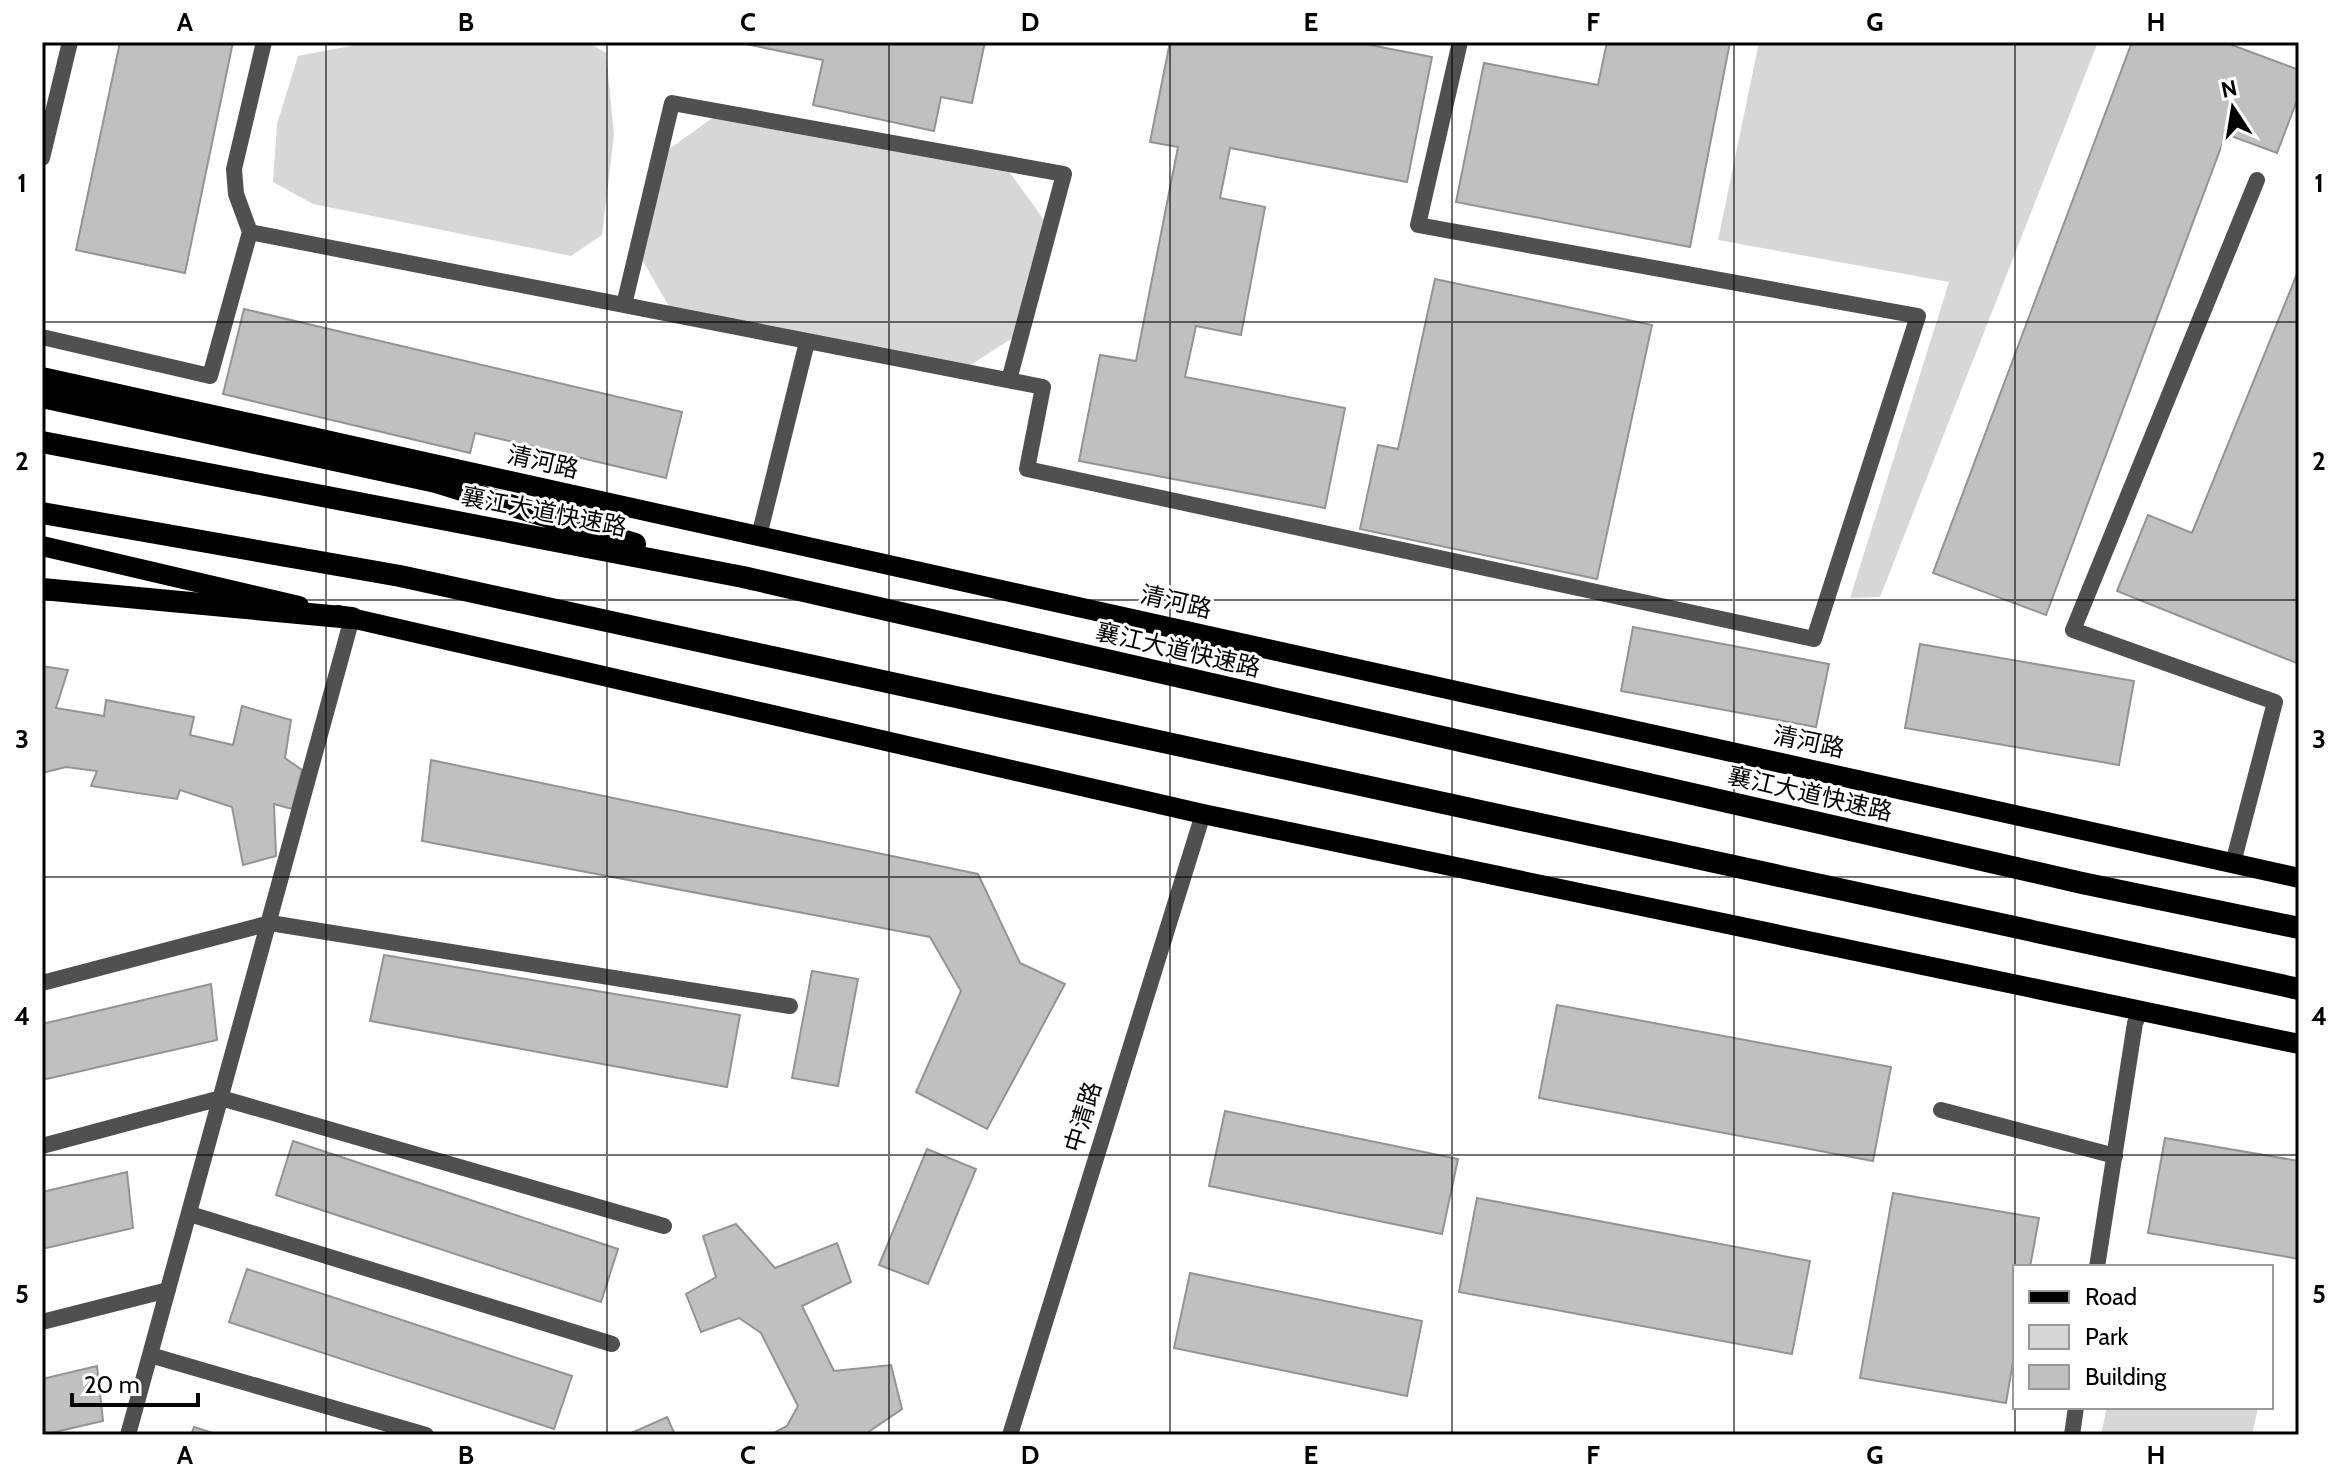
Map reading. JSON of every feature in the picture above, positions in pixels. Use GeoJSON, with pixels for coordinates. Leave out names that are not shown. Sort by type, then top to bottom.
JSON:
{"type":"FeatureCollection","features":[{"type":"Feature","properties":{"kind":"highway"},"geometry":{"type":"LineString","coordinates":[[42,397],[436,482],[743,577]]}},
{"type":"Feature","properties":{"kind":"highway","name":"襄江大道快速路"},"geometry":{"type":"LineString","coordinates":[[42,442],[743,577],[2082,883],[2299,928]]}},
{"type":"Feature","properties":{"kind":"highway"},"geometry":{"type":"LineString","coordinates":[[42,513],[400,576],[2299,989]]}},
{"type":"Feature","properties":{"kind":"highway"},"geometry":{"type":"LineString","coordinates":[[47,589],[352,618]]}},
{"type":"Feature","properties":{"kind":"main road","name":"清河路"},"geometry":{"type":"LineString","coordinates":[[42,377],[2299,878]]}},
{"type":"Feature","properties":{"kind":"main road"},"geometry":{"type":"LineString","coordinates":[[42,546],[1203,814],[2299,1044]]}},
{"type":"Feature","properties":{"kind":"street"},"geometry":{"type":"LineString","coordinates":[[42,158],[70,42]]}},
{"type":"Feature","properties":{"kind":"street"},"geometry":{"type":"LineString","coordinates":[[42,337],[210,376],[250,232],[236,194],[234,169],[264,42]]}},
{"type":"Feature","properties":{"kind":"street"},"geometry":{"type":"LineString","coordinates":[[250,232],[1043,387],[1027,469],[1814,639],[1918,316],[1418,225],[1460,42]]}},
{"type":"Feature","properties":{"kind":"street"},"geometry":{"type":"LineString","coordinates":[[624,305],[672,103],[1064,174],[1009,380]]}},
{"type":"Feature","properties":{"kind":"street"},"geometry":{"type":"LineString","coordinates":[[2233,863],[2275,702],[2073,630],[2257,180]]}},
{"type":"Feature","properties":{"kind":"street"},"geometry":{"type":"LineString","coordinates":[[759,536],[807,342]]}},
{"type":"Feature","properties":{"kind":"street"},"geometry":{"type":"LineString","coordinates":[[128,1435],[352,618]]}},
{"type":"Feature","properties":{"kind":"street","name":"中清路"},"geometry":{"type":"LineString","coordinates":[[1010,1435],[1203,814]]}},
{"type":"Feature","properties":{"kind":"street"},"geometry":{"type":"LineString","coordinates":[[42,983],[270,923],[790,1006]]}},
{"type":"Feature","properties":{"kind":"street"},"geometry":{"type":"LineString","coordinates":[[2102,1265],[2135,1023],[2141,1011]]}},
{"type":"Feature","properties":{"kind":"street"},"geometry":{"type":"LineString","coordinates":[[42,1146],[221,1098],[664,1226]]}},
{"type":"Feature","properties":{"kind":"street"},"geometry":{"type":"LineString","coordinates":[[1941,1110],[2115,1156]]}},
{"type":"Feature","properties":{"kind":"street"},"geometry":{"type":"LineString","coordinates":[[190,1214],[612,1344]]}},
{"type":"Feature","properties":{"kind":"street"},"geometry":{"type":"LineString","coordinates":[[42,1322],[168,1290]]}},
{"type":"Feature","properties":{"kind":"street"},"geometry":{"type":"LineString","coordinates":[[150,1355],[426,1435]]}},
{"type":"Feature","properties":{"kind":"street"},"geometry":{"type":"LineString","coordinates":[[2072,1435],[2076,1409]]}},
{"type":"Feature","properties":{"kind":"green space"},"geometry":{"type":"Polygon","coordinates":[[[371,42],[588,42],[606,53],[614,135],[602,235],[571,256],[313,204],[273,182],[277,124],[298,56],[371,42]]]}},
{"type":"Feature","properties":{"kind":"green space"},"geometry":{"type":"Polygon","coordinates":[[[1759,42],[2098,42],[1880,597],[1850,598],[1949,282],[1718,240],[1759,42]]]}},
{"type":"Feature","properties":{"kind":"green space"},"geometry":{"type":"Polygon","coordinates":[[[721,112],[1002,162],[1050,228],[1022,332],[961,371],[674,315],[637,251],[659,156],[721,112]]]}},
{"type":"Feature","properties":{"kind":"green space"},"geometry":{"type":"Polygon","coordinates":[[[2107,1409],[2258,1409],[2252,1435],[2101,1435],[2107,1409]]]}},
{"type":"Feature","properties":{"kind":"building"},"geometry":{"type":"Polygon","coordinates":[[[120,42],[233,42],[185,273],[76,250],[120,42]]]}},
{"type":"Feature","properties":{"kind":"building"},"geometry":{"type":"Polygon","coordinates":[[[736,42],[985,42],[972,103],[941,97],[934,131],[813,105],[823,60],[736,42]]]}},
{"type":"Feature","properties":{"kind":"building"},"geometry":{"type":"Polygon","coordinates":[[[1170,42],[1355,42],[1432,57],[1407,182],[1230,148],[1220,198],[1265,207],[1241,335],[1196,326],[1185,377],[1345,408],[1325,508],[1079,461],[1100,355],[1136,361],[1178,147],[1150,142],[1170,42]]]}},
{"type":"Feature","properties":{"kind":"building"},"geometry":{"type":"Polygon","coordinates":[[[1607,42],[1730,42],[1690,247],[1456,202],[1484,63],[1598,85],[1607,42]]]}},
{"type":"Feature","properties":{"kind":"building"},"geometry":{"type":"Polygon","coordinates":[[[2132,42],[2224,42],[2299,70],[2299,95],[2277,153],[2226,134],[2046,615],[1933,573],[2132,42]]]}},
{"type":"Feature","properties":{"kind":"building"},"geometry":{"type":"Polygon","coordinates":[[[2299,269],[2299,664],[2117,591],[2148,515],[2192,533],[2299,269]]]}},
{"type":"Feature","properties":{"kind":"building"},"geometry":{"type":"Polygon","coordinates":[[[1435,279],[1652,325],[1597,579],[1360,529],[1378,445],[1398,449],[1435,279]]]}},
{"type":"Feature","properties":{"kind":"building"},"geometry":{"type":"Polygon","coordinates":[[[244,309],[682,412],[666,478],[475,433],[470,453],[223,394],[244,309]]]}},
{"type":"Feature","properties":{"kind":"building"},"geometry":{"type":"Polygon","coordinates":[[[1633,627],[1829,664],[1816,727],[1621,691],[1633,627]]]}},
{"type":"Feature","properties":{"kind":"building"},"geometry":{"type":"Polygon","coordinates":[[[1920,644],[2134,681],[2119,765],[1905,728],[1920,644]]]}},
{"type":"Feature","properties":{"kind":"building"},"geometry":{"type":"Polygon","coordinates":[[[42,666],[68,670],[56,708],[104,716],[106,700],[194,717],[190,735],[233,745],[242,706],[291,720],[285,758],[302,770],[292,809],[274,804],[276,856],[243,865],[232,807],[180,790],[177,799],[91,786],[97,771],[66,767],[42,773],[42,666]]]}},
{"type":"Feature","properties":{"kind":"building"},"geometry":{"type":"Polygon","coordinates":[[[431,760],[978,874],[1020,963],[1065,984],[987,1129],[916,1092],[961,991],[930,937],[422,841],[431,760]]]}},
{"type":"Feature","properties":{"kind":"building"},"geometry":{"type":"Polygon","coordinates":[[[384,955],[740,1015],[727,1087],[370,1021],[384,955]]]}},
{"type":"Feature","properties":{"kind":"building"},"geometry":{"type":"Polygon","coordinates":[[[812,971],[858,979],[838,1086],[792,1078],[812,971]]]}},
{"type":"Feature","properties":{"kind":"building"},"geometry":{"type":"Polygon","coordinates":[[[211,984],[217,1040],[42,1080],[42,1024],[211,984]]]}},
{"type":"Feature","properties":{"kind":"building"},"geometry":{"type":"Polygon","coordinates":[[[1557,1005],[1891,1067],[1873,1161],[1539,1098],[1557,1005]]]}},
{"type":"Feature","properties":{"kind":"building"},"geometry":{"type":"Polygon","coordinates":[[[1225,1111],[1458,1159],[1442,1234],[1209,1186],[1225,1111]]]}},
{"type":"Feature","properties":{"kind":"building"},"geometry":{"type":"Polygon","coordinates":[[[2165,1138],[2299,1161],[2299,1259],[2148,1233],[2165,1138]]]}},
{"type":"Feature","properties":{"kind":"building"},"geometry":{"type":"Polygon","coordinates":[[[293,1141],[618,1249],[601,1302],[276,1195],[293,1141]]]}},
{"type":"Feature","properties":{"kind":"building"},"geometry":{"type":"Polygon","coordinates":[[[927,1149],[976,1169],[928,1284],[879,1265],[927,1149]]]}},
{"type":"Feature","properties":{"kind":"building"},"geometry":{"type":"Polygon","coordinates":[[[127,1172],[133,1228],[42,1249],[42,1192],[127,1172]]]}},
{"type":"Feature","properties":{"kind":"building"},"geometry":{"type":"Polygon","coordinates":[[[1893,1193],[2039,1218],[2030,1265],[2013,1265],[2013,1362],[2006,1403],[1860,1378],[1893,1193]]]}},
{"type":"Feature","properties":{"kind":"building"},"geometry":{"type":"Polygon","coordinates":[[[1477,1198],[1810,1261],[1792,1354],[1459,1292],[1477,1198]]]}},
{"type":"Feature","properties":{"kind":"building"},"geometry":{"type":"Polygon","coordinates":[[[736,1224],[775,1268],[837,1243],[851,1282],[802,1306],[834,1371],[891,1365],[902,1409],[864,1435],[770,1435],[787,1426],[798,1406],[761,1333],[739,1318],[701,1332],[686,1294],[716,1277],[703,1236],[736,1224]]]}},
{"type":"Feature","properties":{"kind":"building"},"geometry":{"type":"Polygon","coordinates":[[[247,1269],[572,1376],[554,1429],[229,1322],[247,1269]]]}},
{"type":"Feature","properties":{"kind":"building"},"geometry":{"type":"Polygon","coordinates":[[[1190,1273],[1422,1321],[1407,1396],[1174,1348],[1190,1273]]]}},
{"type":"Feature","properties":{"kind":"building"},"geometry":{"type":"Polygon","coordinates":[[[97,1366],[103,1421],[42,1435],[42,1379],[97,1366]]]}},
{"type":"Feature","properties":{"kind":"building"},"geometry":{"type":"Polygon","coordinates":[[[667,1417],[675,1435],[627,1435],[667,1417]]]}},
{"type":"Feature","properties":{"kind":"building"},"geometry":{"type":"Polygon","coordinates":[[[194,1427],[219,1435],[191,1435],[194,1427]]]}}]}
